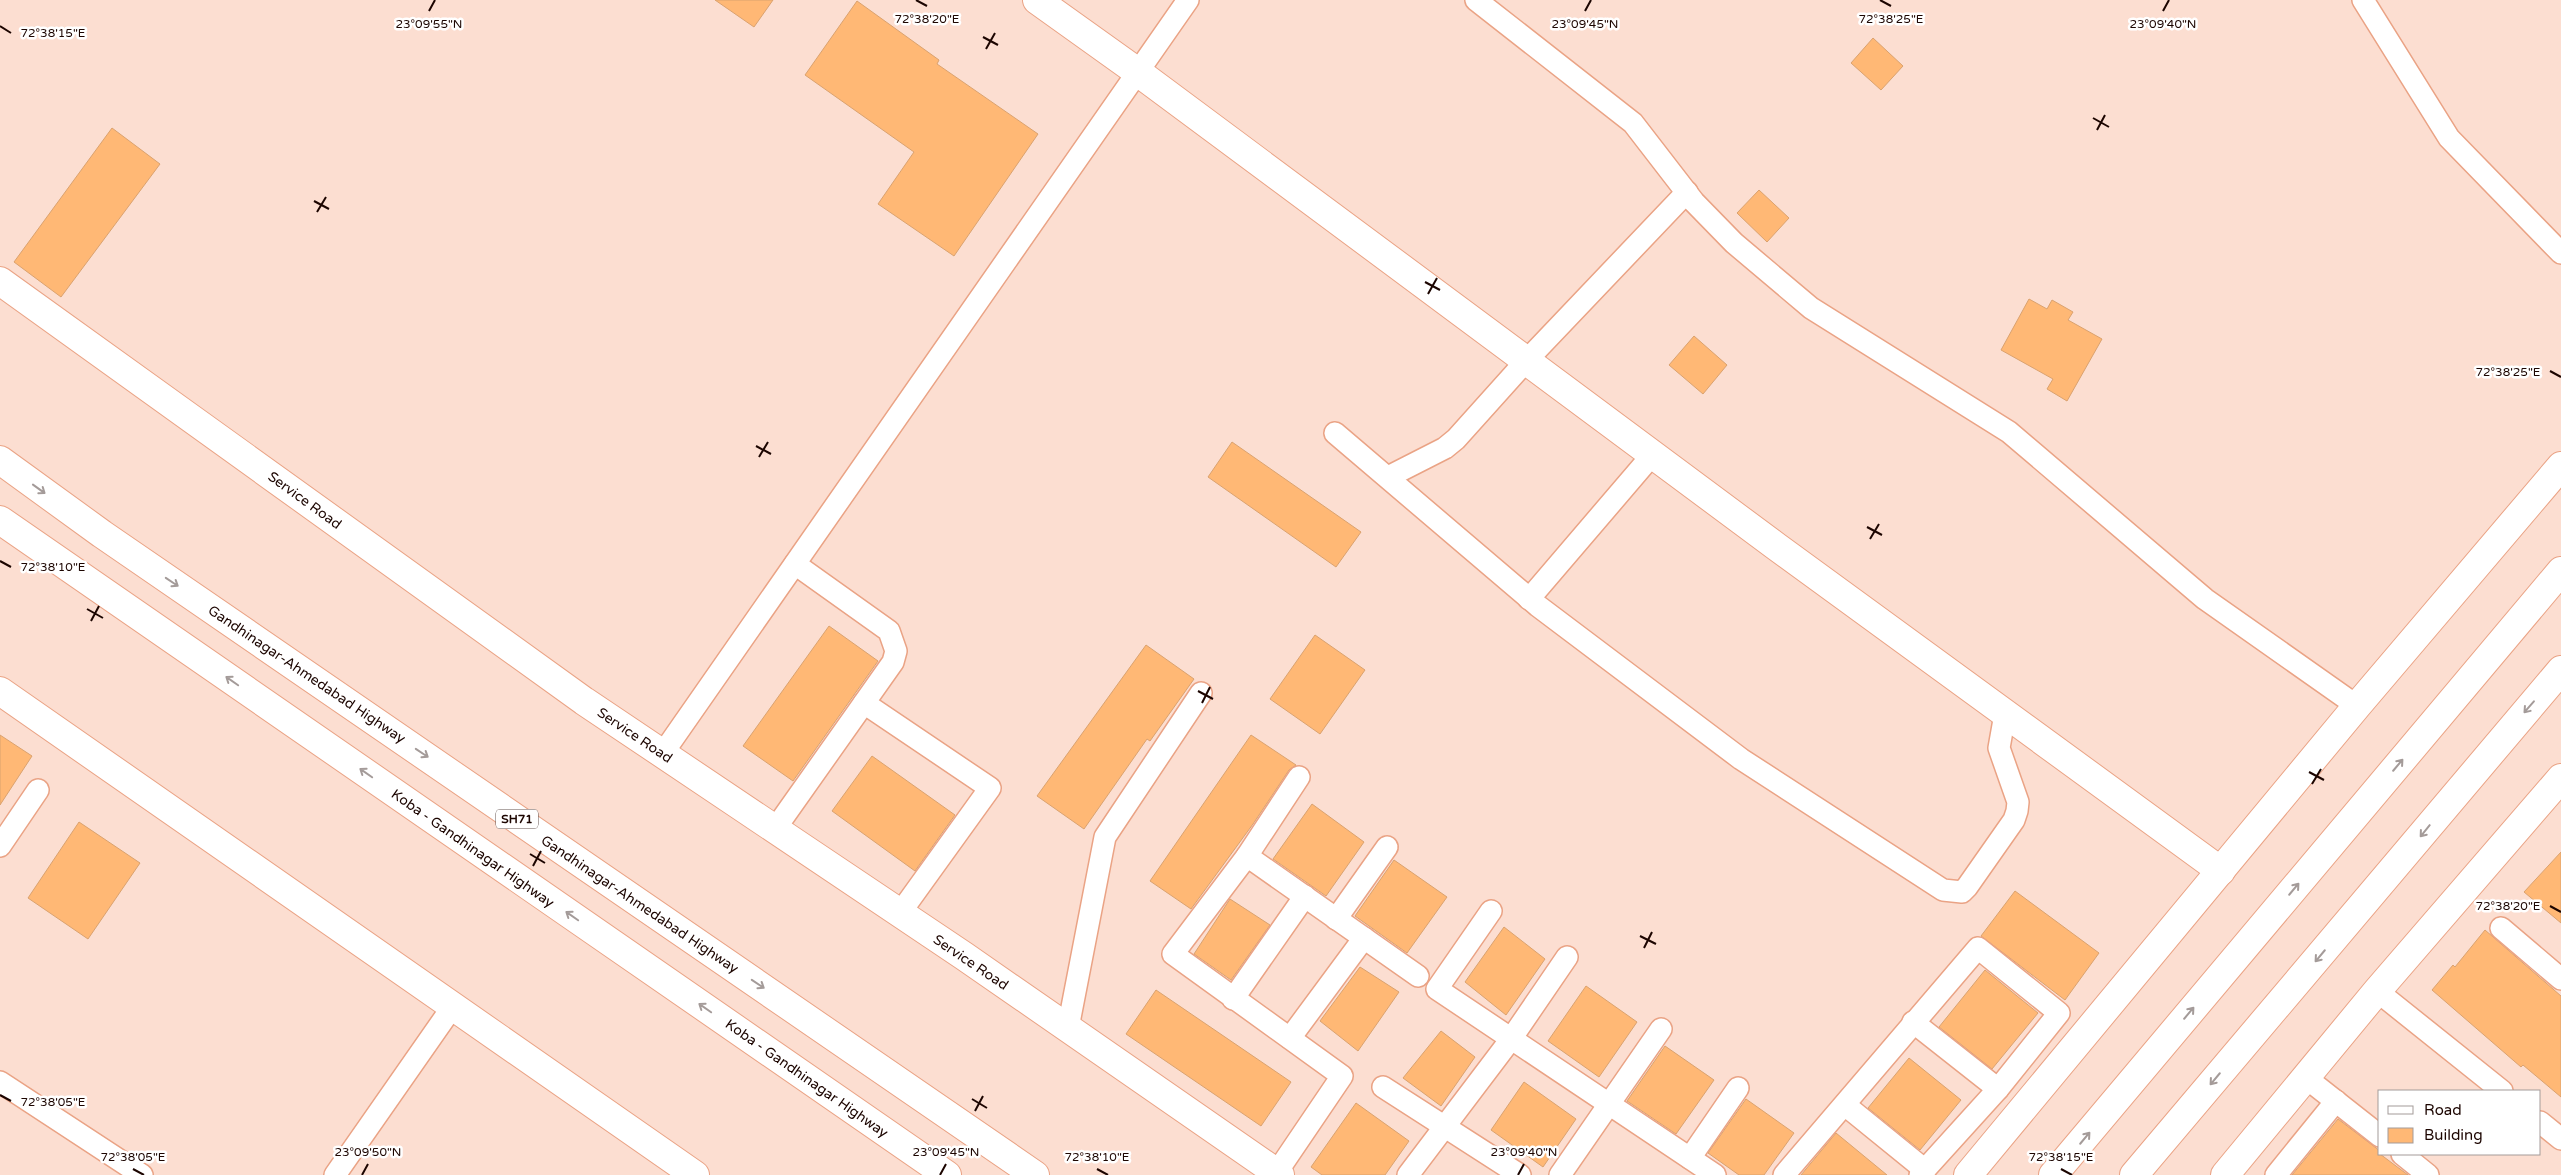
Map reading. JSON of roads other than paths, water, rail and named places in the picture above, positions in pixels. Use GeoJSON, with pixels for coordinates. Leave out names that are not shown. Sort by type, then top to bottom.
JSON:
{"type":"FeatureCollection","features":[{"type":"Feature","properties":{"kind":"street"},"geometry":{"type":"LineString","coordinates":[[1036,0],[1139,73],[1526,361],[2220,871]]}},
{"type":"Feature","properties":{"kind":"street"},"geometry":{"type":"LineString","coordinates":[[663,753],[1139,73],[1188,0]]}},
{"type":"Feature","properties":{"kind":"street"},"geometry":{"type":"LineString","coordinates":[[1476,0],[1633,123],[1687,192],[1734,243],[1811,308],[2009,432],[2205,599],[2357,706]]}},
{"type":"Feature","properties":{"kind":"street"},"geometry":{"type":"LineString","coordinates":[[2363,0],[2449,138],[2561,253]]}},
{"type":"Feature","properties":{"kind":"street"},"geometry":{"type":"LineString","coordinates":[[1388,477],[1445,448],[1456,439],[1526,361],[1687,192]]}},
{"type":"Feature","properties":{"kind":"street","name":"Service Road"},"geometry":{"type":"LineString","coordinates":[[0,281],[584,700],[900,913],[1278,1174]]}},
{"type":"Feature","properties":{"kind":"street"},"geometry":{"type":"LineString","coordinates":[[1335,432],[1529,599],[1741,759],[1943,890],[1962,892],[1968,887],[2014,820],[2018,802],[1999,748],[2005,714]]}},
{"type":"Feature","properties":{"kind":"street"},"geometry":{"type":"LineString","coordinates":[[1529,599],[1653,454]]}},
{"type":"Feature","properties":{"kind":"street","name":"Gandhinagar-Ahmedabad Highway"},"geometry":{"type":"LineString","coordinates":[[0,460],[110,540],[1035,1175]]}},
{"type":"Feature","properties":{"kind":"street"},"geometry":{"type":"LineString","coordinates":[[1968,1175],[2357,706],[2561,466]]}},
{"type":"Feature","properties":{"kind":"street","name":"Koba - Gandhinagar Highway"},"geometry":{"type":"LineString","coordinates":[[0,520],[947,1175]]}},
{"type":"Feature","properties":{"kind":"street"},"geometry":{"type":"LineString","coordinates":[[775,829],[893,662],[896,651],[894,640],[889,631],[795,564]]}},
{"type":"Feature","properties":{"kind":"street"},"geometry":{"type":"LineString","coordinates":[[2053,1175],[2561,571]]}},
{"type":"Feature","properties":{"kind":"street"},"geometry":{"type":"LineString","coordinates":[[2134,1175],[2561,670]]}},
{"type":"Feature","properties":{"kind":"street"},"geometry":{"type":"LineString","coordinates":[[0,691],[695,1175]]}},
{"type":"Feature","properties":{"kind":"street"},"geometry":{"type":"LineString","coordinates":[[1068,1028],[1105,837],[1201,693]]}},
{"type":"Feature","properties":{"kind":"street"},"geometry":{"type":"LineString","coordinates":[[864,703],[990,788],[900,913]]}},
{"type":"Feature","properties":{"kind":"street"},"geometry":{"type":"LineString","coordinates":[[1278,1174],[1342,1076],[1233,999],[1174,954],[1246,856],[1299,777]]}},
{"type":"Feature","properties":{"kind":"street"},"geometry":{"type":"LineString","coordinates":[[2224,1175],[2377,991],[2561,778]]}},
{"type":"Feature","properties":{"kind":"street"},"geometry":{"type":"LineString","coordinates":[[0,846],[38,790]]}},
{"type":"Feature","properties":{"kind":"street"},"geometry":{"type":"LineString","coordinates":[[1336,918],[1386,847]]}},
{"type":"Feature","properties":{"kind":"street"},"geometry":{"type":"LineString","coordinates":[[1246,856],[1418,976]]}},
{"type":"Feature","properties":{"kind":"street"},"geometry":{"type":"LineString","coordinates":[[1233,999],[1305,896]]}},
{"type":"Feature","properties":{"kind":"street"},"geometry":{"type":"LineString","coordinates":[[1491,911],[1437,989],[1715,1175]]}},
{"type":"Feature","properties":{"kind":"street"},"geometry":{"type":"LineString","coordinates":[[2501,928],[2561,979]]}},
{"type":"Feature","properties":{"kind":"street"},"geometry":{"type":"LineString","coordinates":[[1290,1038],[1364,938]]}},
{"type":"Feature","properties":{"kind":"street"},"geometry":{"type":"LineString","coordinates":[[1784,1175],[1978,948],[2059,1013],[1998,1089],[1922,1172],[1845,1105]]}},
{"type":"Feature","properties":{"kind":"street"},"geometry":{"type":"LineString","coordinates":[[1408,1175],[1511,1039],[1567,957]]}},
{"type":"Feature","properties":{"kind":"street"},"geometry":{"type":"LineString","coordinates":[[2377,991],[2501,1090]]}},
{"type":"Feature","properties":{"kind":"street"},"geometry":{"type":"LineString","coordinates":[[334,1175],[452,1006]]}},
{"type":"Feature","properties":{"kind":"street"},"geometry":{"type":"LineString","coordinates":[[1913,1022],[1998,1089]]}},
{"type":"Feature","properties":{"kind":"street"},"geometry":{"type":"LineString","coordinates":[[1560,1175],[1661,1029]]}},
{"type":"Feature","properties":{"kind":"street"},"geometry":{"type":"LineString","coordinates":[[2305,1077],[2378,1134]]}},
{"type":"Feature","properties":{"kind":"street"},"geometry":{"type":"LineString","coordinates":[[0,1082],[142,1175]]}},
{"type":"Feature","properties":{"kind":"street"},"geometry":{"type":"LineString","coordinates":[[1383,1087],[1520,1175]]}},
{"type":"Feature","properties":{"kind":"street"},"geometry":{"type":"LineString","coordinates":[[1690,1158],[1738,1088]]}},
{"type":"Feature","properties":{"kind":"street"},"geometry":{"type":"LineString","coordinates":[[2276,1175],[2336,1102]]}},
{"type":"Feature","properties":{"kind":"street"},"geometry":{"type":"LineString","coordinates":[[2541,1123],[2561,1139]]}},
{"type":"Feature","properties":{"kind":"street"},"geometry":{"type":"LineString","coordinates":[[2403,1155],[2428,1175]]}}]}
